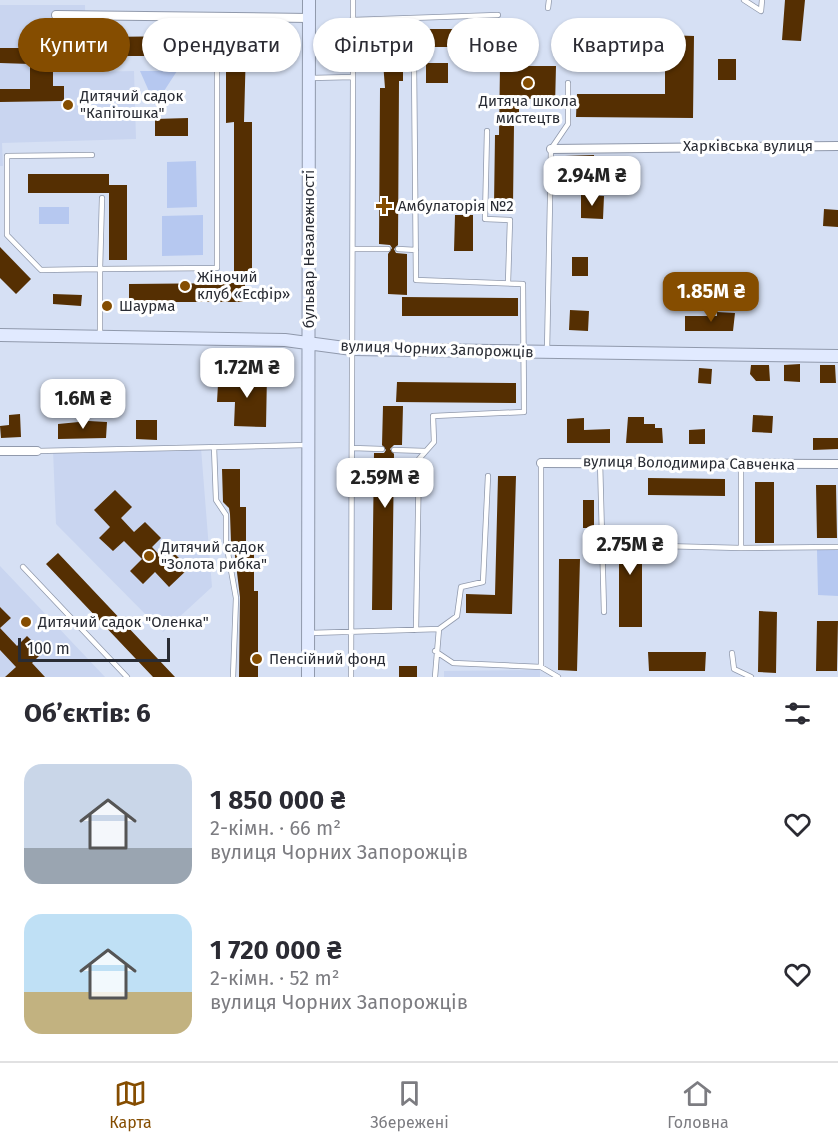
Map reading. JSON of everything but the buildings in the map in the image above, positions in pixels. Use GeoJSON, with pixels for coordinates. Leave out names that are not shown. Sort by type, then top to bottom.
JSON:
{"type":"FeatureCollection","features":[{"type":"Feature","properties":{"kind":"street","name":"бульвар Незалежності"},"geometry":{"type":"LineString","coordinates":[[308,677],[309,0]]}},
{"type":"Feature","properties":{"kind":"street"},"geometry":{"type":"LineString","coordinates":[[56,15],[309,18]]}},
{"type":"Feature","properties":{"kind":"street","name":"Харківська вулиця"},"geometry":{"type":"LineString","coordinates":[[551,149],[838,146]]}},
{"type":"Feature","properties":{"kind":"street","name":"вулиця Чорних Запорожців"},"geometry":{"type":"LineString","coordinates":[[0,335],[310,343],[352,349],[838,356]]}},
{"type":"Feature","properties":{"kind":"street"},"geometry":{"type":"LineString","coordinates":[[0,451],[37,451]]}},
{"type":"Feature","properties":{"kind":"street","name":"вулиця Володимира Савченка"},"geometry":{"type":"LineString","coordinates":[[541,463],[600,461],[741,465],[838,464]]}},
{"type":"Feature","properties":{"kind":"lane"},"geometry":{"type":"LineString","coordinates":[[352,18],[353,0]]}},
{"type":"Feature","properties":{"kind":"lane"},"geometry":{"type":"LineString","coordinates":[[548,8],[549,0]]}},
{"type":"Feature","properties":{"kind":"lane"},"geometry":{"type":"LineString","coordinates":[[744,0],[761,11],[762,0]]}},
{"type":"Feature","properties":{"kind":"lane"},"geometry":{"type":"LineString","coordinates":[[410,18],[498,15]]}},
{"type":"Feature","properties":{"kind":"lane"},"geometry":{"type":"LineString","coordinates":[[92,155],[7,156],[7,235],[41,270],[217,268],[217,72]]}},
{"type":"Feature","properties":{"kind":"lane"},"geometry":{"type":"LineString","coordinates":[[351,677],[353,72]]}},
{"type":"Feature","properties":{"kind":"lane"},"geometry":{"type":"LineString","coordinates":[[414,72],[416,279],[523,284],[524,412],[432,416],[434,442],[419,459],[417,630]]}},
{"type":"Feature","properties":{"kind":"lane"},"geometry":{"type":"LineString","coordinates":[[309,78],[353,77]]}},
{"type":"Feature","properties":{"kind":"lane"},"geometry":{"type":"LineString","coordinates":[[547,352],[551,149],[568,124],[568,83]]}},
{"type":"Feature","properties":{"kind":"lane"},"geometry":{"type":"LineString","coordinates":[[487,131],[485,219],[510,220],[508,283]]}},
{"type":"Feature","properties":{"kind":"lane"},"geometry":{"type":"LineString","coordinates":[[100,337],[102,198]]}},
{"type":"Feature","properties":{"kind":"lane"},"geometry":{"type":"LineString","coordinates":[[352,249],[388,249]]}},
{"type":"Feature","properties":{"kind":"lane"},"geometry":{"type":"LineString","coordinates":[[398,249],[416,250]]}},
{"type":"Feature","properties":{"kind":"lane"},"geometry":{"type":"LineString","coordinates":[[37,451],[308,445]]}},
{"type":"Feature","properties":{"kind":"lane"},"geometry":{"type":"LineString","coordinates":[[214,447],[216,500],[226,515],[226,542],[236,598],[233,677]]}},
{"type":"Feature","properties":{"kind":"lane"},"geometry":{"type":"LineString","coordinates":[[352,448],[382,449]]}},
{"type":"Feature","properties":{"kind":"lane"},"geometry":{"type":"LineString","coordinates":[[394,450],[426,451]]}},
{"type":"Feature","properties":{"kind":"lane"},"geometry":{"type":"LineString","coordinates":[[600,461],[604,612]]}},
{"type":"Feature","properties":{"kind":"lane"},"geometry":{"type":"LineString","coordinates":[[541,463],[541,667]]}},
{"type":"Feature","properties":{"kind":"lane"},"geometry":{"type":"LineString","coordinates":[[741,465],[741,548]]}},
{"type":"Feature","properties":{"kind":"lane"},"geometry":{"type":"LineString","coordinates":[[308,633],[439,628],[457,616],[461,587],[483,582],[488,476]]}},
{"type":"Feature","properties":{"kind":"lane"},"geometry":{"type":"LineString","coordinates":[[662,546],[838,547]]}},
{"type":"Feature","properties":{"kind":"lane"},"geometry":{"type":"LineString","coordinates":[[23,567],[127,677]]}},
{"type":"Feature","properties":{"kind":"lane"},"geometry":{"type":"LineString","coordinates":[[435,677],[435,651],[439,628]]}},
{"type":"Feature","properties":{"kind":"lane"},"geometry":{"type":"LineString","coordinates":[[435,651],[453,663],[541,667],[558,677]]}},
{"type":"Feature","properties":{"kind":"lane"},"geometry":{"type":"LineString","coordinates":[[732,653],[734,669],[751,677]]}},
{"type":"Feature","properties":{"kind":"shaded area","name":"Дитячий садок \"Капітошка\""},"geometry":{"type":"Polygon","coordinates":[[[0,5],[85,5],[85,18],[18,18],[18,72],[134,71],[136,139],[2,143],[3,166],[0,166],[0,5]]]}},
{"type":"Feature","properties":{"kind":"shaded area"},"geometry":{"type":"Polygon","coordinates":[[[140,71],[176,72],[155,105],[140,71]]]}},
{"type":"Feature","properties":{"kind":"shaded area"},"geometry":{"type":"Polygon","coordinates":[[[196,161],[197,207],[167,208],[167,162],[196,161]]]}},
{"type":"Feature","properties":{"kind":"shaded area"},"geometry":{"type":"Polygon","coordinates":[[[39,207],[69,207],[69,224],[39,224],[39,207]]]}},
{"type":"Feature","properties":{"kind":"shaded area"},"geometry":{"type":"Polygon","coordinates":[[[203,215],[203,255],[162,256],[162,216],[203,215]]]}},
{"type":"Feature","properties":{"kind":"shaded area","name":"Дитячий садок \"Золота рибка\""},"geometry":{"type":"Polygon","coordinates":[[[201,448],[212,587],[163,632],[56,524],[53,450],[201,448]]]}},
{"type":"Feature","properties":{"kind":"shaded area"},"geometry":{"type":"Polygon","coordinates":[[[817,550],[838,550],[838,596],[818,595],[817,550]]]}},
{"type":"Feature","properties":{"kind":"shaded area","name":"Дитячий садок \"Оленка\""},"geometry":{"type":"Polygon","coordinates":[[[0,566],[105,677],[0,677],[0,566]]]}},
{"type":"Feature","properties":{"kind":"shaded area"},"geometry":{"type":"Polygon","coordinates":[[[540,670],[540,677],[444,677],[444,671],[540,670]]]}},
{"type":"Feature","properties":{"kind":"place","name":"Дитяча школа мистецтв"},"geometry":{"type":"Point","coordinates":[528,83]}},
{"type":"Feature","properties":{"kind":"place","name":"Дитячий садок \"Капітошка\""},"geometry":{"type":"Point","coordinates":[68,105]}},
{"type":"Feature","properties":{"kind":"place","name":"Амбулаторія №2"},"geometry":{"type":"Point","coordinates":[384,206]}},
{"type":"Feature","properties":{"kind":"place","name":"Жіночий клуб «Есфір»"},"geometry":{"type":"Point","coordinates":[185,286]}},
{"type":"Feature","properties":{"kind":"place","name":"Шаурма"},"geometry":{"type":"Point","coordinates":[107,306]}},
{"type":"Feature","properties":{"kind":"place","name":"Дитячий садок \"Золота рибка\""},"geometry":{"type":"Point","coordinates":[149,556]}},
{"type":"Feature","properties":{"kind":"place","name":"Дитячий садок \"Оленка\""},"geometry":{"type":"Point","coordinates":[26,622]}},
{"type":"Feature","properties":{"kind":"place","name":"Пенсійний фонд"},"geometry":{"type":"Point","coordinates":[257,659]}}]}
